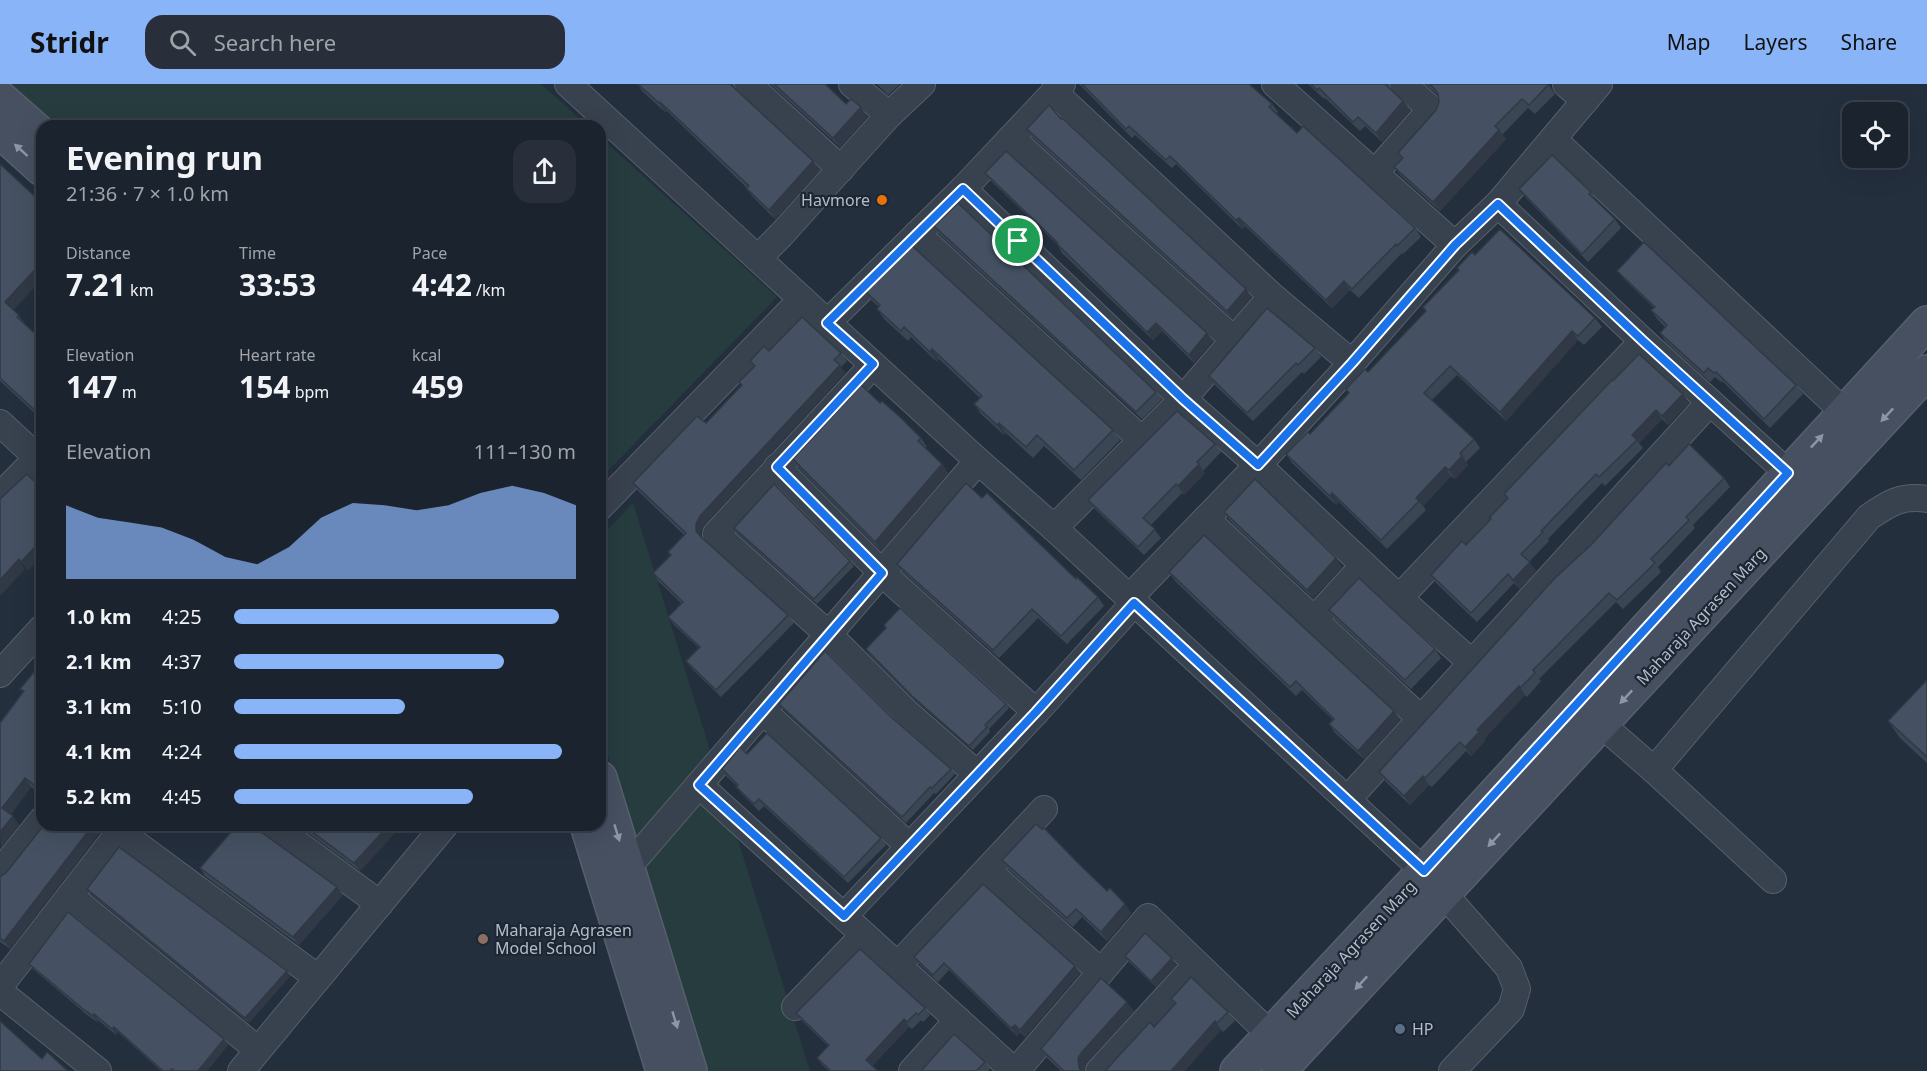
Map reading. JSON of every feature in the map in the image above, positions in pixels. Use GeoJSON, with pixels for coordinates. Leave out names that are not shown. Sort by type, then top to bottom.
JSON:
{"type":"FeatureCollection","features":[{"type":"Feature","properties":{"kind":"street"},"geometry":{"type":"LineString","coordinates":[[568,84],[1054,528],[1434,882],[1509,968],[1517,989],[1510,1010],[1452,1071]]}},
{"type":"Feature","properties":{"kind":"street"},"geometry":{"type":"LineString","coordinates":[[748,84],[841,169]]}},
{"type":"Feature","properties":{"kind":"street"},"geometry":{"type":"LineString","coordinates":[[852,84],[889,116]]}},
{"type":"Feature","properties":{"kind":"street"},"geometry":{"type":"LineString","coordinates":[[758,258],[921,84]]}},
{"type":"Feature","properties":{"kind":"street"},"geometry":{"type":"LineString","coordinates":[[1275,84],[1455,245]]}},
{"type":"Feature","properties":{"kind":"street"},"geometry":{"type":"LineString","coordinates":[[1375,173],[1431,109],[1403,84]]}},
{"type":"Feature","properties":{"kind":"street"},"geometry":{"type":"LineString","coordinates":[[844,916],[1036,712],[1131,600],[1352,363],[1455,245],[1498,204],[1592,93],[1566,84]]}},
{"type":"Feature","properties":{"kind":"street"},"geometry":{"type":"LineString","coordinates":[[827,323],[963,189],[1058,88],[1272,296],[1352,363]]}},
{"type":"Feature","properties":{"kind":"street"},"geometry":{"type":"LineString","coordinates":[[0,98],[36,130]]}},
{"type":"Feature","properties":{"kind":"street"},"geometry":{"type":"LineString","coordinates":[[0,131],[36,164]]}},
{"type":"Feature","properties":{"kind":"street"},"geometry":{"type":"LineString","coordinates":[[1011,138],[1234,340]]}},
{"type":"Feature","properties":{"kind":"street"},"geometry":{"type":"LineString","coordinates":[[1553,139],[1844,412]]}},
{"type":"Feature","properties":{"kind":"street"},"geometry":{"type":"LineString","coordinates":[[963,189],[1183,399],[1258,465],[1399,598],[1471,662]]}},
{"type":"Feature","properties":{"kind":"street"},"geometry":{"type":"LineString","coordinates":[[1498,204],[1643,341],[1788,473]]}},
{"type":"Feature","properties":{"kind":"street"},"geometry":{"type":"LineString","coordinates":[[917,234],[1142,440]]}},
{"type":"Feature","properties":{"kind":"street"},"geometry":{"type":"LineString","coordinates":[[1054,528],[1183,399],[1272,296]]}},
{"type":"Feature","properties":{"kind":"street"},"geometry":{"type":"LineString","coordinates":[[606,501],[802,299]]}},
{"type":"Feature","properties":{"kind":"street"},"geometry":{"type":"LineString","coordinates":[[1399,598],[1643,341]]}},
{"type":"Feature","properties":{"kind":"street"},"geometry":{"type":"LineString","coordinates":[[873,364],[716,534],[828,634],[905,711],[977,774]]}},
{"type":"Feature","properties":{"kind":"street","name":"Maharaja Agrasen Marg"},"geometry":{"type":"LineString","coordinates":[[1279,1071],[1434,882],[1788,473],[1844,412],[1916,368]]}},
{"type":"Feature","properties":{"kind":"street","name":"Maharaja Agrasen Marg"},"geometry":{"type":"LineString","coordinates":[[1237,1071],[1271,1035],[1601,724],[1916,368]]}},
{"type":"Feature","properties":{"kind":"street"},"geometry":{"type":"LineString","coordinates":[[1347,800],[1710,402]]}},
{"type":"Feature","properties":{"kind":"street"},"geometry":{"type":"LineString","coordinates":[[0,423],[36,454]]}},
{"type":"Feature","properties":{"kind":"street"},"geometry":{"type":"LineString","coordinates":[[628,867],[978,461]]}},
{"type":"Feature","properties":{"kind":"street"},"geometry":{"type":"LineString","coordinates":[[0,496],[36,462]]}},
{"type":"Feature","properties":{"kind":"street"},"geometry":{"type":"LineString","coordinates":[[777,467],[882,573],[1036,712]]}},
{"type":"Feature","properties":{"kind":"street"},"geometry":{"type":"LineString","coordinates":[[1654,770],[1869,517],[1887,504],[1911,497],[1927,499]]}},
{"type":"Feature","properties":{"kind":"street"},"geometry":{"type":"LineString","coordinates":[[1206,519],[1420,718]]}},
{"type":"Feature","properties":{"kind":"street"},"geometry":{"type":"LineString","coordinates":[[1314,620],[1364,565]]}},
{"type":"Feature","properties":{"kind":"street"},"geometry":{"type":"LineString","coordinates":[[0,675],[36,635]]}},
{"type":"Feature","properties":{"kind":"street"},"geometry":{"type":"LineString","coordinates":[[763,711],[909,846]]}},
{"type":"Feature","properties":{"kind":"street"},"geometry":{"type":"LineString","coordinates":[[1601,724],[1773,880]]}},
{"type":"Feature","properties":{"kind":"street"},"geometry":{"type":"LineString","coordinates":[[699,785],[1011,1070],[1148,917],[1271,1035]]}},
{"type":"Feature","properties":{"kind":"street"},"geometry":{"type":"LineString","coordinates":[[606,797],[690,1071]]}},
{"type":"Feature","properties":{"kind":"street"},"geometry":{"type":"LineString","coordinates":[[898,965],[1044,809]]}},
{"type":"Feature","properties":{"kind":"street"},"geometry":{"type":"LineString","coordinates":[[0,872],[36,827]]}},
{"type":"Feature","properties":{"kind":"street"},"geometry":{"type":"LineString","coordinates":[[0,986],[120,831]]}},
{"type":"Feature","properties":{"kind":"street"},"geometry":{"type":"LineString","coordinates":[[126,831],[318,978]]}},
{"type":"Feature","properties":{"kind":"street"},"geometry":{"type":"LineString","coordinates":[[280,831],[380,904]]}},
{"type":"Feature","properties":{"kind":"street"},"geometry":{"type":"LineString","coordinates":[[242,1071],[380,904],[436,831]]}},
{"type":"Feature","properties":{"kind":"street"},"geometry":{"type":"LineString","coordinates":[[589,831],[663,1071]]}},
{"type":"Feature","properties":{"kind":"street"},"geometry":{"type":"LineString","coordinates":[[987,870],[1101,972]]}},
{"type":"Feature","properties":{"kind":"street"},"geometry":{"type":"LineString","coordinates":[[70,896],[258,1050]]}},
{"type":"Feature","properties":{"kind":"street"},"geometry":{"type":"LineString","coordinates":[[795,1007],[864,935]]}},
{"type":"Feature","properties":{"kind":"street"},"geometry":{"type":"LineString","coordinates":[[1099,1071],[1197,964]]}},
{"type":"Feature","properties":{"kind":"street"},"geometry":{"type":"LineString","coordinates":[[0,992],[98,1071]]}},
{"type":"Feature","properties":{"kind":"street"},"geometry":{"type":"LineString","coordinates":[[912,1071],[958,1020]]}},
{"type":"Feature","properties":{"kind":"green space"},"geometry":{"type":"Polygon","coordinates":[[[5,84],[541,84],[581,120],[46,120],[5,84]]]}},
{"type":"Feature","properties":{"kind":"green space"},"geometry":{"type":"Polygon","coordinates":[[[606,142],[777,297],[606,473],[606,142]]]}},
{"type":"Feature","properties":{"kind":"green space"},"geometry":{"type":"Polygon","coordinates":[[[633,503],[810,1071],[707,1071],[606,749],[606,531],[633,503]]]}},
{"type":"Feature","properties":{"kind":"building"},"geometry":{"type":"Polygon","coordinates":[[[638,84],[730,84],[813,161],[769,210],[746,188],[749,186],[638,84]]]}},
{"type":"Feature","properties":{"kind":"building"},"geometry":{"type":"Polygon","coordinates":[[[774,84],[825,84],[846,104],[851,99],[861,107],[833,138],[774,84]]]}},
{"type":"Feature","properties":{"kind":"building"},"geometry":{"type":"Polygon","coordinates":[[[1082,84],[1249,84],[1272,104],[1269,107],[1297,133],[1303,126],[1415,228],[1352,289],[1344,281],[1326,300],[1239,218],[1236,220],[1170,156],[1166,160],[1129,126],[1126,129],[1082,84]]]}},
{"type":"Feature","properties":{"kind":"building"},"geometry":{"type":"Polygon","coordinates":[[[1311,84],[1385,84],[1403,101],[1376,133],[1358,117],[1353,122],[1319,88],[1317,90],[1311,84]]]}},
{"type":"Feature","properties":{"kind":"building"},"geometry":{"type":"Polygon","coordinates":[[[1429,84],[1548,85],[1529,105],[1522,99],[1495,126],[1499,130],[1433,202],[1394,167],[1403,158],[1398,153],[1436,110],[1439,102],[1438,94],[1429,84]]]}},
{"type":"Feature","properties":{"kind":"building"},"geometry":{"type":"Polygon","coordinates":[[[1049,105],[1061,119],[1246,289],[1227,311],[1027,129],[1049,105]]]}},
{"type":"Feature","properties":{"kind":"building"},"geometry":{"type":"Polygon","coordinates":[[[1006,151],[1207,333],[1189,355],[1156,323],[1147,332],[985,173],[1006,151]]]}},
{"type":"Feature","properties":{"kind":"building"},"geometry":{"type":"Polygon","coordinates":[[[1552,155],[1591,192],[1589,194],[1615,219],[1582,254],[1519,189],[1552,155]]]}},
{"type":"Feature","properties":{"kind":"building"},"geometry":{"type":"Polygon","coordinates":[[[0,164],[36,197],[36,268],[5,302],[36,334],[36,411],[0,378],[0,164]]]}},
{"type":"Feature","properties":{"kind":"building"},"geometry":{"type":"Polygon","coordinates":[[[958,203],[1156,392],[1136,412],[934,226],[958,203]]]}},
{"type":"Feature","properties":{"kind":"building"},"geometry":{"type":"Polygon","coordinates":[[[1500,229],[1595,318],[1578,336],[1572,331],[1500,412],[1450,366],[1424,393],[1474,439],[1460,453],[1462,456],[1449,470],[1445,467],[1416,498],[1419,501],[1381,540],[1332,493],[1330,496],[1286,454],[1308,432],[1310,434],[1349,393],[1346,389],[1365,369],[1368,372],[1426,311],[1423,307],[1459,270],[1457,268],[1472,252],[1475,255],[1500,229]]]}},
{"type":"Feature","properties":{"kind":"building"},"geometry":{"type":"Polygon","coordinates":[[[1644,242],[1796,385],[1764,419],[1716,372],[1708,368],[1704,373],[1660,333],[1667,325],[1651,310],[1655,307],[1617,271],[1644,242]]]}},
{"type":"Feature","properties":{"kind":"building"},"geometry":{"type":"Polygon","coordinates":[[[911,245],[1113,430],[1074,470],[1037,435],[1026,447],[999,423],[997,425],[974,404],[982,396],[932,349],[930,352],[904,327],[901,331],[877,309],[880,305],[864,290],[911,245]]]}},
{"type":"Feature","properties":{"kind":"building"},"geometry":{"type":"Polygon","coordinates":[[[1267,308],[1315,348],[1298,365],[1296,363],[1247,413],[1209,376],[1267,308]]]}},
{"type":"Feature","properties":{"kind":"building"},"geometry":{"type":"Polygon","coordinates":[[[802,317],[841,353],[834,360],[840,365],[700,516],[696,524],[696,531],[701,537],[788,615],[716,690],[686,661],[700,647],[668,617],[683,602],[653,573],[671,555],[668,552],[686,533],[633,483],[697,416],[706,423],[742,385],[739,382],[755,366],[750,361],[764,346],[769,351],[802,317]]]}},
{"type":"Feature","properties":{"kind":"building"},"geometry":{"type":"Polygon","coordinates":[[[1639,354],[1683,394],[1662,416],[1656,410],[1632,435],[1637,440],[1599,477],[1596,474],[1521,554],[1530,562],[1513,580],[1508,574],[1471,613],[1431,575],[1462,541],[1466,545],[1491,519],[1489,518],[1508,498],[1504,494],[1639,354]]]}},
{"type":"Feature","properties":{"kind":"building"},"geometry":{"type":"Polygon","coordinates":[[[861,385],[901,418],[921,438],[918,441],[942,464],[875,542],[793,459],[861,385]]]}},
{"type":"Feature","properties":{"kind":"building"},"geometry":{"type":"Polygon","coordinates":[[[1177,411],[1215,444],[1178,486],[1176,484],[1143,518],[1155,529],[1138,547],[1088,500],[1177,411]]]}},
{"type":"Feature","properties":{"kind":"building"},"geometry":{"type":"Polygon","coordinates":[[[1689,444],[1724,478],[1686,517],[1689,520],[1651,559],[1655,563],[1617,600],[1609,593],[1533,670],[1535,673],[1520,688],[1519,686],[1477,730],[1479,732],[1465,747],[1460,742],[1404,796],[1379,772],[1554,579],[1591,545],[1666,463],[1669,466],[1689,444]]]}},
{"type":"Feature","properties":{"kind":"building"},"geometry":{"type":"Polygon","coordinates":[[[27,474],[36,483],[36,546],[21,562],[19,559],[0,580],[0,499],[27,474]]]}},
{"type":"Feature","properties":{"kind":"building"},"geometry":{"type":"Polygon","coordinates":[[[1255,479],[1336,558],[1307,590],[1224,512],[1255,479]]]}},
{"type":"Feature","properties":{"kind":"building"},"geometry":{"type":"Polygon","coordinates":[[[966,483],[982,498],[987,493],[1076,579],[1077,577],[1098,597],[1061,636],[1032,609],[993,650],[897,564],[966,483]]]}},
{"type":"Feature","properties":{"kind":"building"},"geometry":{"type":"Polygon","coordinates":[[[774,484],[850,561],[814,599],[734,528],[774,484]]]}},
{"type":"Feature","properties":{"kind":"building"},"geometry":{"type":"Polygon","coordinates":[[[1204,535],[1394,711],[1358,751],[1329,724],[1334,719],[1296,681],[1290,687],[1169,572],[1204,535]]]}},
{"type":"Feature","properties":{"kind":"building"},"geometry":{"type":"Polygon","coordinates":[[[1359,578],[1435,649],[1405,680],[1329,610],[1359,578]]]}},
{"type":"Feature","properties":{"kind":"building"},"geometry":{"type":"Polygon","coordinates":[[[900,608],[1006,704],[985,725],[987,727],[969,746],[912,696],[866,649],[886,628],[884,625],[900,608]]]}},
{"type":"Feature","properties":{"kind":"building"},"geometry":{"type":"Polygon","coordinates":[[[825,651],[890,716],[951,769],[932,788],[930,787],[902,817],[779,704],[825,651]]]}},
{"type":"Feature","properties":{"kind":"building"},"geometry":{"type":"Polygon","coordinates":[[[36,669],[36,786],[25,778],[2,808],[13,816],[0,832],[0,723],[24,691],[20,689],[36,669]]]}},
{"type":"Feature","properties":{"kind":"building"},"geometry":{"type":"Polygon","coordinates":[[[1927,680],[1927,757],[1888,721],[1927,680]]]}},
{"type":"Feature","properties":{"kind":"building"},"geometry":{"type":"Polygon","coordinates":[[[767,733],[881,838],[844,877],[759,799],[754,804],[736,787],[738,785],[722,769],[740,747],[747,754],[767,733]]]}},
{"type":"Feature","properties":{"kind":"building"},"geometry":{"type":"Polygon","coordinates":[[[1036,824],[1044,828],[1107,891],[1110,888],[1125,904],[1101,932],[1076,909],[1067,918],[1002,860],[1036,824]]]}},
{"type":"Feature","properties":{"kind":"building"},"geometry":{"type":"Polygon","coordinates":[[[39,831],[88,831],[4,941],[0,938],[0,877],[6,873],[39,831]]]}},
{"type":"Feature","properties":{"kind":"building"},"geometry":{"type":"Polygon","coordinates":[[[232,831],[260,831],[337,887],[293,937],[200,868],[232,831]]]}},
{"type":"Feature","properties":{"kind":"building"},"geometry":{"type":"Polygon","coordinates":[[[311,831],[383,831],[354,863],[311,831]]]}},
{"type":"Feature","properties":{"kind":"building"},"geometry":{"type":"Polygon","coordinates":[[[119,847],[287,971],[245,1018],[87,889],[119,847]]]}},
{"type":"Feature","properties":{"kind":"building"},"geometry":{"type":"Polygon","coordinates":[[[983,884],[1075,966],[1020,1030],[1015,1025],[1011,1028],[944,963],[933,975],[914,957],[983,884]]]}},
{"type":"Feature","properties":{"kind":"building"},"geometry":{"type":"Polygon","coordinates":[[[68,912],[224,1039],[198,1071],[172,1069],[163,1071],[114,1027],[112,1029],[94,1014],[93,1016],[82,1008],[29,964],[68,912]]]}},
{"type":"Feature","properties":{"kind":"building"},"geometry":{"type":"Polygon","coordinates":[[[1145,933],[1172,958],[1151,981],[1125,956],[1145,933]]]}},
{"type":"Feature","properties":{"kind":"building"},"geometry":{"type":"Polygon","coordinates":[[[860,949],[925,1008],[907,1022],[904,1019],[866,1060],[878,1071],[831,1071],[817,1058],[829,1045],[796,1013],[860,949]]]}},
{"type":"Feature","properties":{"kind":"building"},"geometry":{"type":"Polygon","coordinates":[[[1191,977],[1228,1012],[1217,1023],[1215,1021],[1171,1071],[1105,1071],[1150,1022],[1154,1027],[1176,1003],[1171,999],[1191,977]]]}},
{"type":"Feature","properties":{"kind":"building"},"geometry":{"type":"Polygon","coordinates":[[[1101,978],[1127,1002],[1078,1058],[1081,1071],[1064,1071],[1041,1049],[1101,978]]]}},
{"type":"Feature","properties":{"kind":"building"},"geometry":{"type":"Polygon","coordinates":[[[0,1021],[42,1059],[47,1052],[68,1071],[0,1071],[0,1021]]]}},
{"type":"Feature","properties":{"kind":"building"},"geometry":{"type":"Polygon","coordinates":[[[954,1034],[985,1062],[976,1071],[921,1071],[954,1034]]]}},
{"type":"Feature","properties":{"kind":"place","name":"Havmore"},"geometry":{"type":"Point","coordinates":[882,200]}},
{"type":"Feature","properties":{"kind":"place","name":"Maharaja Agrasen Model School"},"geometry":{"type":"Point","coordinates":[483,939]}},
{"type":"Feature","properties":{"kind":"place","name":"HP"},"geometry":{"type":"Point","coordinates":[1400,1029]}},
{"type":"Feature","properties":{"kind":"route"},"geometry":{"type":"LineString","coordinates":[[963,189],[1018,241],[1183,399],[1258,465],[1352,363],[1455,245],[1498,204],[1643,341],[1788,473],[1424,871],[1134,603],[1036,712],[844,916],[699,785],[882,573],[777,467],[873,364],[827,323],[963,189]]}}]}
